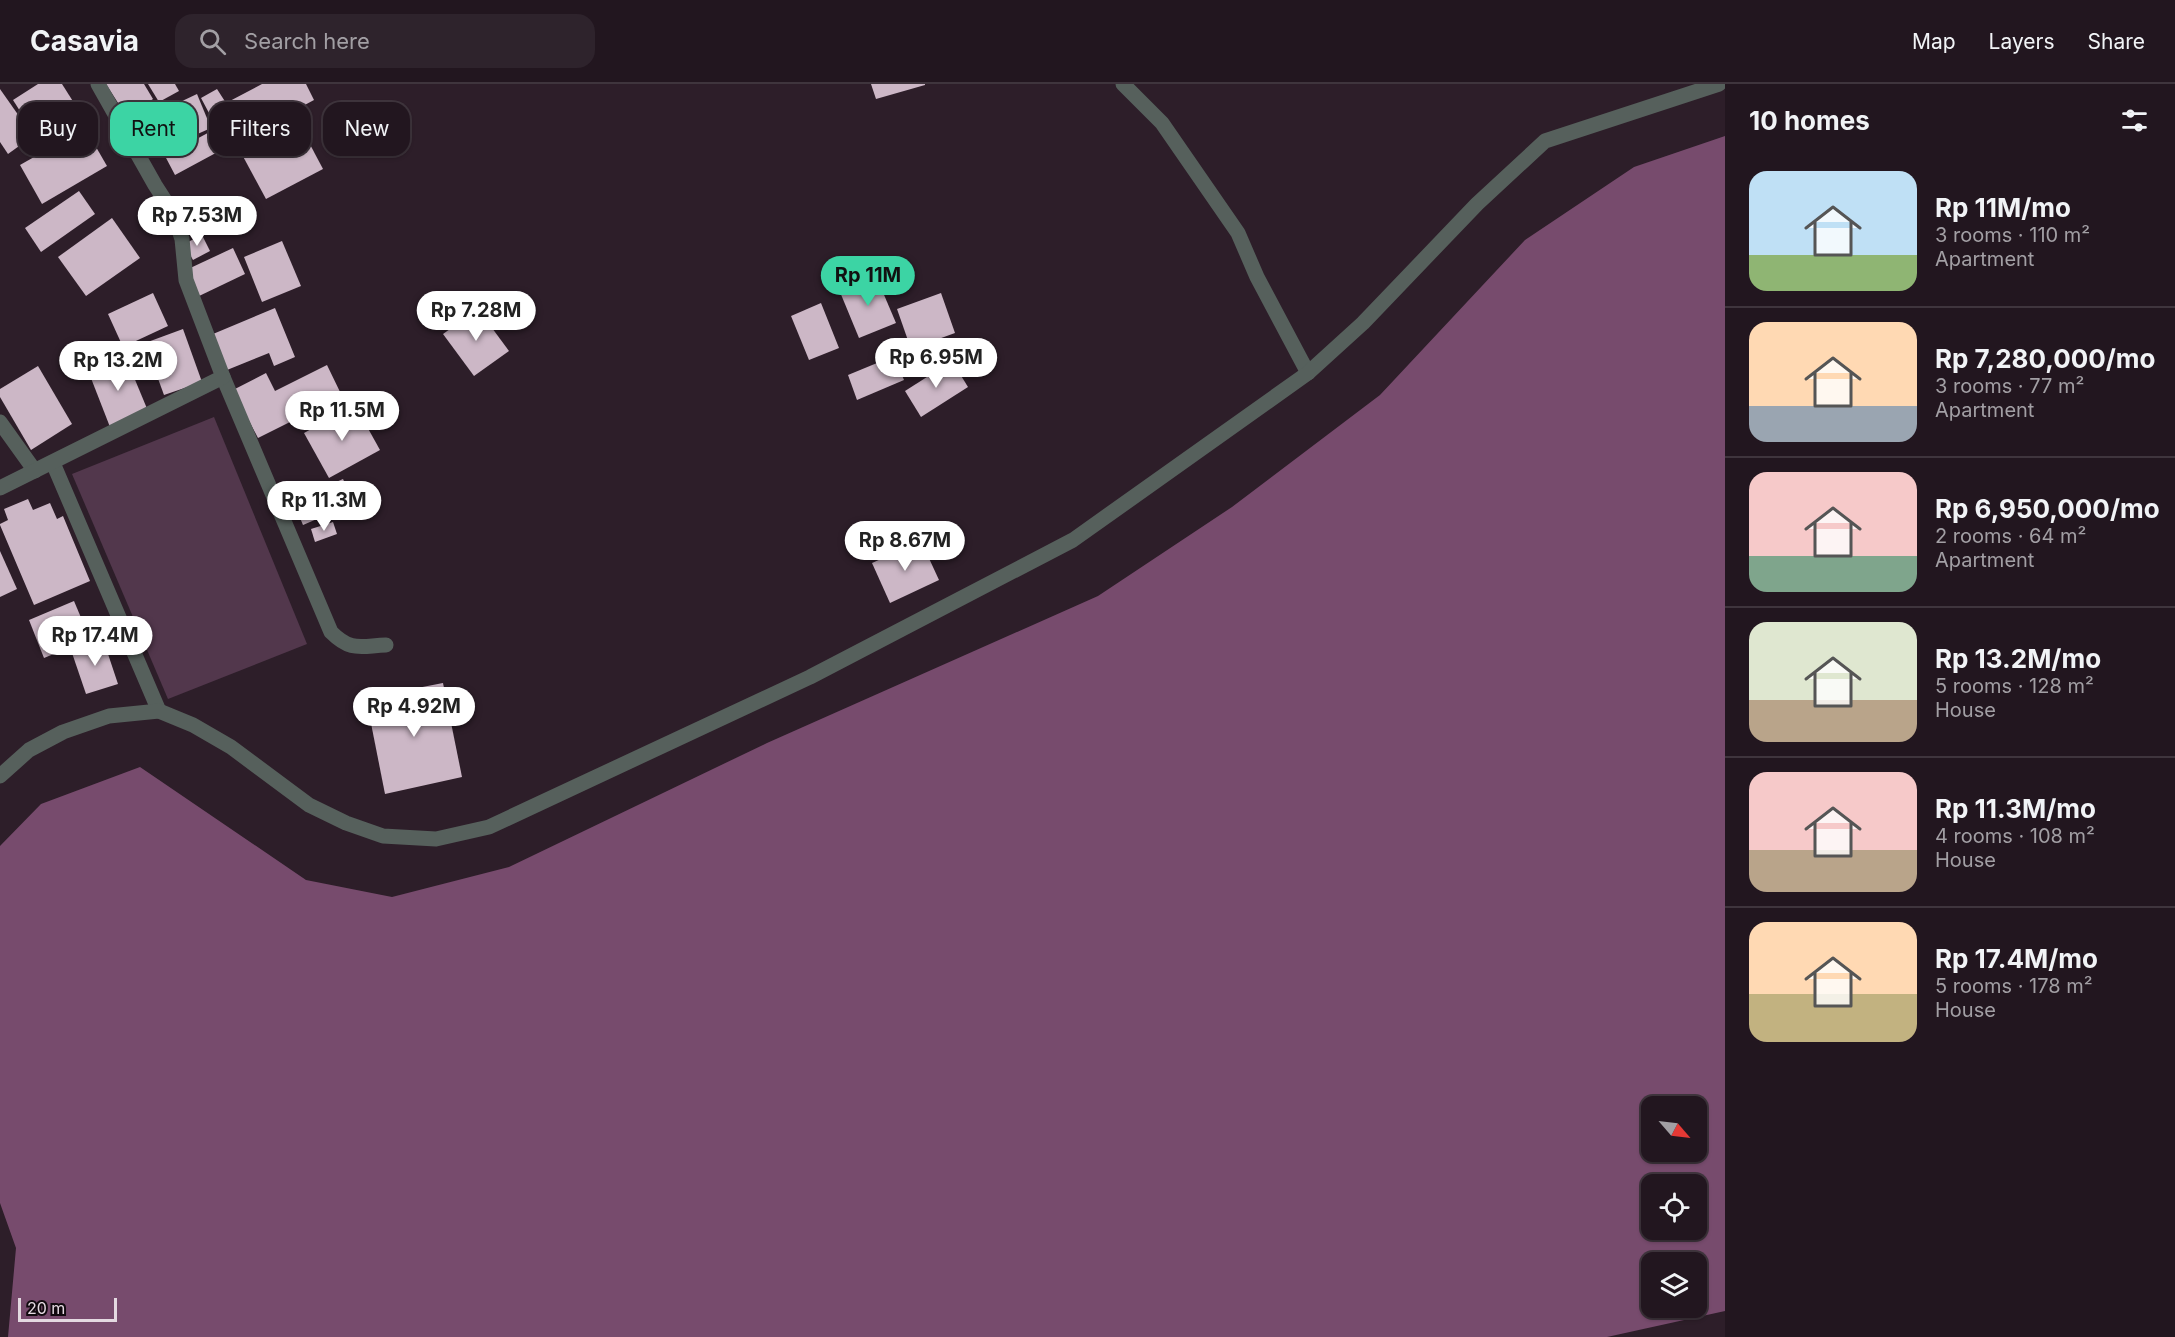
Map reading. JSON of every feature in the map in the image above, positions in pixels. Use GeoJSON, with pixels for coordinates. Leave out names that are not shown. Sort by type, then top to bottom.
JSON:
{"type":"FeatureCollection","features":[{"type":"Feature","properties":{"kind":"street"},"geometry":{"type":"LineString","coordinates":[[98,84],[173,213],[182,239],[186,280],[223,377],[331,632],[352,647],[386,645]]}},
{"type":"Feature","properties":{"kind":"street"},"geometry":{"type":"LineString","coordinates":[[1123,84],[1162,123],[1238,233],[1257,277],[1308,373]]}},
{"type":"Feature","properties":{"kind":"street"},"geometry":{"type":"LineString","coordinates":[[0,776],[28,750],[63,732],[109,716],[159,711],[194,725],[231,747],[309,805],[346,823],[383,836],[436,839],[489,827],[810,676],[1072,540],[1308,373],[1364,323],[1477,204],[1545,141],[1719,84]]}},
{"type":"Feature","properties":{"kind":"street"},"geometry":{"type":"LineString","coordinates":[[0,488],[223,377]]}},
{"type":"Feature","properties":{"kind":"street"},"geometry":{"type":"LineString","coordinates":[[0,422],[36,471]]}},
{"type":"Feature","properties":{"kind":"street"},"geometry":{"type":"LineString","coordinates":[[53,463],[159,711]]}},
{"type":"Feature","properties":{"kind":"shaded area"},"geometry":{"type":"Polygon","coordinates":[[[1725,136],[1725,1311],[1707,1315],[1707,1252],[1641,1252],[1641,1318],[1693,1318],[1607,1337],[8,1337],[16,1248],[0,1203],[0,846],[41,804],[140,767],[306,880],[392,897],[509,867],[767,743],[1098,596],[1232,507],[1380,395],[1525,240],[1634,167],[1725,136]]]}},
{"type":"Feature","properties":{"kind":"shaded area"},"geometry":{"type":"Polygon","coordinates":[[[214,417],[307,644],[168,699],[72,474],[214,417]]]}},
{"type":"Feature","properties":{"kind":"building"},"geometry":{"type":"Polygon","coordinates":[[[38,84],[62,84],[73,102],[18,102],[18,108],[13,100],[38,84]]]}},
{"type":"Feature","properties":{"kind":"building"},"geometry":{"type":"Polygon","coordinates":[[[106,84],[144,84],[153,99],[149,102],[117,102],[106,84]]]}},
{"type":"Feature","properties":{"kind":"building"},"geometry":{"type":"Polygon","coordinates":[[[148,84],[175,84],[179,91],[159,102],[148,84]]]}},
{"type":"Feature","properties":{"kind":"building"},"geometry":{"type":"Polygon","coordinates":[[[262,84],[306,84],[314,100],[310,102],[228,102],[262,84]]]}},
{"type":"Feature","properties":{"kind":"building"},"geometry":{"type":"Polygon","coordinates":[[[871,84],[925,84],[925,85],[876,99],[871,84]]]}},
{"type":"Feature","properties":{"kind":"building"},"geometry":{"type":"Polygon","coordinates":[[[0,89],[18,115],[18,147],[8,154],[0,142],[0,89]]]}},
{"type":"Feature","properties":{"kind":"building"},"geometry":{"type":"Polygon","coordinates":[[[217,89],[225,102],[209,102],[209,113],[201,98],[217,89]]]}},
{"type":"Feature","properties":{"kind":"building"},"geometry":{"type":"Polygon","coordinates":[[[197,94],[209,123],[209,129],[197,134],[197,102],[180,102],[197,94]]]}},
{"type":"Feature","properties":{"kind":"building"},"geometry":{"type":"Polygon","coordinates":[[[209,132],[210,156],[175,175],[165,156],[197,156],[197,139],[209,132]]]}},
{"type":"Feature","properties":{"kind":"building"},"geometry":{"type":"Polygon","coordinates":[[[311,146],[323,169],[266,199],[243,156],[311,156],[311,146]]]}},
{"type":"Feature","properties":{"kind":"building"},"geometry":{"type":"Polygon","coordinates":[[[98,150],[107,166],[42,204],[20,165],[36,156],[98,156],[98,150]]]}},
{"type":"Feature","properties":{"kind":"building"},"geometry":{"type":"Polygon","coordinates":[[[79,191],[95,214],[41,252],[25,228],[79,191]]]}},
{"type":"Feature","properties":{"kind":"building"},"geometry":{"type":"Polygon","coordinates":[[[112,218],[140,258],[86,296],[58,257],[112,218]]]}},
{"type":"Feature","properties":{"kind":"building"},"geometry":{"type":"Polygon","coordinates":[[[202,235],[210,251],[193,260],[184,244],[202,235]]]}},
{"type":"Feature","properties":{"kind":"building"},"geometry":{"type":"Polygon","coordinates":[[[282,241],[301,286],[262,302],[244,257],[282,241]]]}},
{"type":"Feature","properties":{"kind":"building"},"geometry":{"type":"Polygon","coordinates":[[[233,248],[245,274],[197,297],[186,270],[233,248]]]}},
{"type":"Feature","properties":{"kind":"building"},"geometry":{"type":"Polygon","coordinates":[[[876,276],[896,323],[859,338],[840,292],[876,276]]]}},
{"type":"Feature","properties":{"kind":"building"},"geometry":{"type":"Polygon","coordinates":[[[153,293],[168,326],[123,347],[108,314],[153,293]]]}},
{"type":"Feature","properties":{"kind":"building"},"geometry":{"type":"Polygon","coordinates":[[[941,293],[955,333],[911,349],[897,309],[941,293]]]}},
{"type":"Feature","properties":{"kind":"building"},"geometry":{"type":"Polygon","coordinates":[[[821,303],[839,348],[809,360],[791,316],[821,303]]]}},
{"type":"Feature","properties":{"kind":"building"},"geometry":{"type":"Polygon","coordinates":[[[275,308],[295,357],[274,366],[269,353],[227,370],[213,334],[275,308]]]}},
{"type":"Feature","properties":{"kind":"building"},"geometry":{"type":"Polygon","coordinates":[[[478,309],[509,351],[474,376],[443,334],[478,309]]]}},
{"type":"Feature","properties":{"kind":"building"},"geometry":{"type":"Polygon","coordinates":[[[183,329],[202,382],[164,395],[145,343],[183,329]]]}},
{"type":"Feature","properties":{"kind":"building"},"geometry":{"type":"Polygon","coordinates":[[[894,356],[904,380],[857,400],[848,375],[894,356]]]}},
{"type":"Feature","properties":{"kind":"building"},"geometry":{"type":"Polygon","coordinates":[[[126,358],[148,411],[110,427],[89,373],[126,358]]]}},
{"type":"Feature","properties":{"kind":"building"},"geometry":{"type":"Polygon","coordinates":[[[952,361],[968,387],[921,417],[905,391],[952,361]]]}},
{"type":"Feature","properties":{"kind":"building"},"geometry":{"type":"Polygon","coordinates":[[[327,365],[342,396],[258,438],[233,390],[266,373],[275,391],[327,365]]]}},
{"type":"Feature","properties":{"kind":"building"},"geometry":{"type":"Polygon","coordinates":[[[38,366],[72,424],[31,450],[0,397],[0,389],[38,366]]]}},
{"type":"Feature","properties":{"kind":"building"},"geometry":{"type":"Polygon","coordinates":[[[355,405],[380,450],[329,478],[304,433],[355,405]]]}},
{"type":"Feature","properties":{"kind":"building"},"geometry":{"type":"Polygon","coordinates":[[[343,479],[354,503],[303,525],[293,501],[343,479]]]}},
{"type":"Feature","properties":{"kind":"building"},"geometry":{"type":"Polygon","coordinates":[[[28,499],[33,510],[50,503],[57,519],[63,516],[90,581],[34,605],[0,525],[8,520],[4,509],[28,499]]]}},
{"type":"Feature","properties":{"kind":"building"},"geometry":{"type":"Polygon","coordinates":[[[333,522],[337,534],[315,542],[311,529],[333,522]]]}},
{"type":"Feature","properties":{"kind":"building"},"geometry":{"type":"Polygon","coordinates":[[[921,541],[939,580],[890,603],[872,563],[921,541]]]}},
{"type":"Feature","properties":{"kind":"building"},"geometry":{"type":"Polygon","coordinates":[[[0,551],[17,589],[0,597],[0,551]]]}},
{"type":"Feature","properties":{"kind":"building"},"geometry":{"type":"Polygon","coordinates":[[[74,601],[90,639],[44,658],[29,620],[74,601]]]}},
{"type":"Feature","properties":{"kind":"building"},"geometry":{"type":"Polygon","coordinates":[[[103,639],[118,684],[86,694],[71,650],[103,639]]]}},
{"type":"Feature","properties":{"kind":"building"},"geometry":{"type":"Polygon","coordinates":[[[443,683],[462,777],[385,794],[366,698],[443,683]]]}}]}
